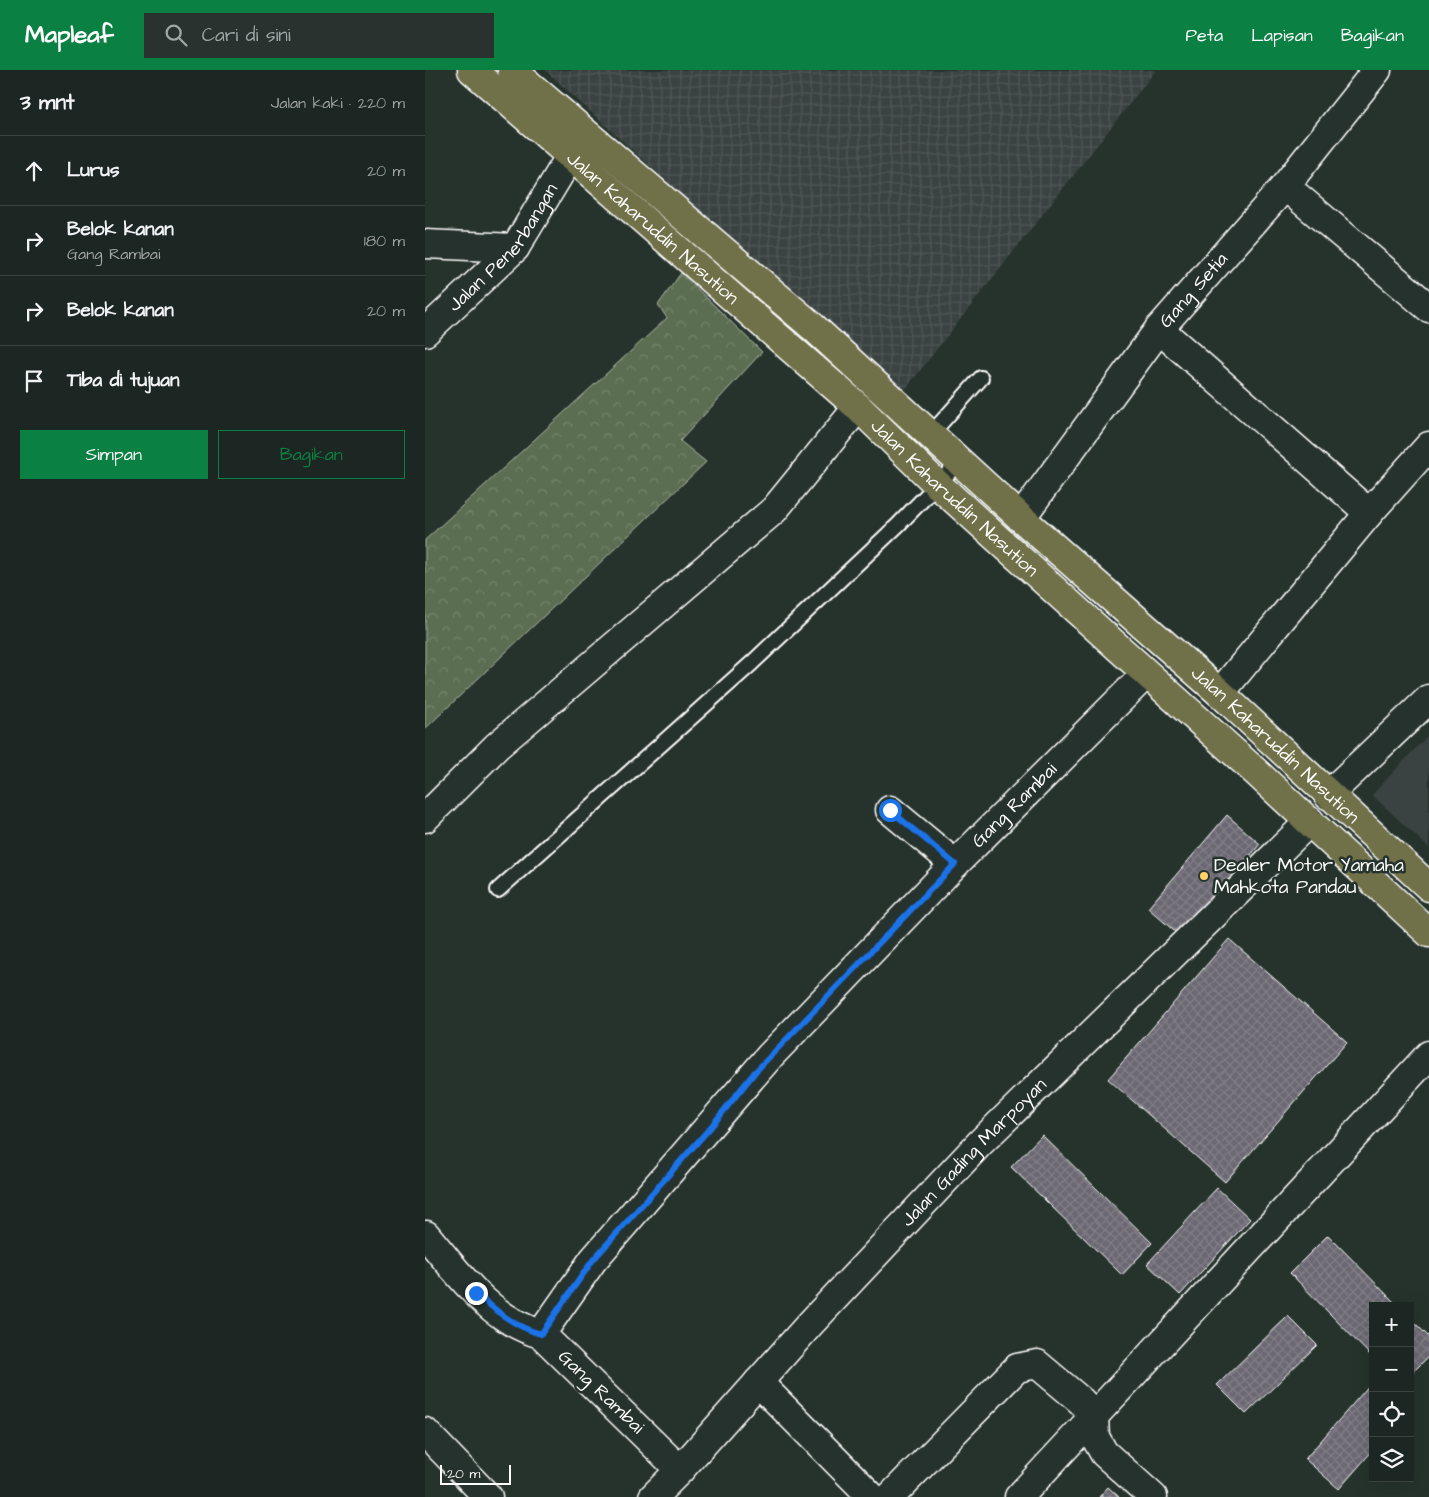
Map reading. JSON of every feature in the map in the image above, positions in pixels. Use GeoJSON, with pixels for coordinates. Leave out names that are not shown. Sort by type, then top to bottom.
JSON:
{"type":"FeatureCollection","features":[{"type":"Feature","properties":{"kind":"highway","name":"Jalan Kaharuddin Nasution"},"geometry":{"type":"LineString","coordinates":[[472,70],[858,407],[937,484],[1310,821],[1429,934]]}},
{"type":"Feature","properties":{"kind":"highway","name":"Jalan Kaharuddin Nasution"},"geometry":{"type":"LineString","coordinates":[[512,70],[813,327],[1021,518],[1220,693],[1328,796],[1429,887]]}},
{"type":"Feature","properties":{"kind":"highway"},"geometry":{"type":"LineString","coordinates":[[858,407],[875,383]]}},
{"type":"Feature","properties":{"kind":"street","name":"Gang Setia"},"geometry":{"type":"LineString","coordinates":[[1021,518],[1159,329],[1285,186],[1377,70]]}},
{"type":"Feature","properties":{"kind":"street","name":"Jalan Penerbangan"},"geometry":{"type":"LineString","coordinates":[[425,332],[515,248],[571,155]]}},
{"type":"Feature","properties":{"kind":"street"},"geometry":{"type":"LineString","coordinates":[[1285,186],[1429,308]]}},
{"type":"Feature","properties":{"kind":"street"},"geometry":{"type":"LineString","coordinates":[[425,244],[515,248]]}},
{"type":"Feature","properties":{"kind":"street"},"geometry":{"type":"LineString","coordinates":[[1159,329],[1369,513]]}},
{"type":"Feature","properties":{"kind":"street"},"geometry":{"type":"LineString","coordinates":[[425,818],[497,746],[774,510],[858,407]]}},
{"type":"Feature","properties":{"kind":"street"},"geometry":{"type":"LineString","coordinates":[[1220,693],[1369,513],[1429,446]]}},
{"type":"Feature","properties":{"kind":"street","name":"Gang Rambai"},"geometry":{"type":"LineString","coordinates":[[680,1470],[541,1334],[593,1260],[710,1128],[755,1072],[955,864],[1146,674]]}},
{"type":"Feature","properties":{"kind":"street"},"geometry":{"type":"LineString","coordinates":[[1328,796],[1429,699]]}},
{"type":"Feature","properties":{"kind":"street"},"geometry":{"type":"LineString","coordinates":[[890,810],[955,864]]}},
{"type":"Feature","properties":{"kind":"street","name":"Jalan Gading Marpoyan"},"geometry":{"type":"LineString","coordinates":[[653,1497],[680,1470],[810,1324],[980,1143],[1310,821]]}},
{"type":"Feature","properties":{"kind":"street"},"geometry":{"type":"LineString","coordinates":[[1019,1497],[1429,1055]]}},
{"type":"Feature","properties":{"kind":"street"},"geometry":{"type":"LineString","coordinates":[[425,1235],[476,1293],[494,1309],[526,1330],[541,1334]]}},
{"type":"Feature","properties":{"kind":"street"},"geometry":{"type":"LineString","coordinates":[[890,1497],[1017,1368],[1037,1364],[1081,1401],[1094,1416],[1095,1437],[1104,1453],[1153,1497]]}},
{"type":"Feature","properties":{"kind":"street"},"geometry":{"type":"LineString","coordinates":[[758,1382],[872,1497]]}},
{"type":"Feature","properties":{"kind":"street"},"geometry":{"type":"LineString","coordinates":[[425,1432],[488,1497]]}},
{"type":"Feature","properties":{"kind":"lane"},"geometry":{"type":"LineString","coordinates":[[931,434],[981,378]]}},
{"type":"Feature","properties":{"kind":"lane"},"geometry":{"type":"LineString","coordinates":[[498,890],[752,663],[897,525],[960,461]]}},
{"type":"Feature","properties":{"kind":"shaded area"},"geometry":{"type":"Polygon","coordinates":[[[545,70],[1156,70],[900,396],[545,70]]]}},
{"type":"Feature","properties":{"kind":"shaded area"},"geometry":{"type":"Polygon","coordinates":[[[1429,734],[1429,848],[1372,795],[1429,734]]]}},
{"type":"Feature","properties":{"kind":"green space"},"geometry":{"type":"Polygon","coordinates":[[[681,273],[762,352],[680,441],[706,462],[425,729],[425,540],[667,318],[658,305],[681,273]]]}},
{"type":"Feature","properties":{"kind":"building","name":"Dealer Motor Yamaha Mahkota Pandau"},"geometry":{"type":"Polygon","coordinates":[[[1227,815],[1260,844],[1181,937],[1148,908],[1227,815]]]}},
{"type":"Feature","properties":{"kind":"building"},"geometry":{"type":"Polygon","coordinates":[[[1229,939],[1347,1042],[1225,1182],[1108,1079],[1229,939]]]}},
{"type":"Feature","properties":{"kind":"building"},"geometry":{"type":"Polygon","coordinates":[[[1042,1135],[1152,1243],[1122,1275],[1011,1167],[1042,1135]]]}},
{"type":"Feature","properties":{"kind":"building"},"geometry":{"type":"Polygon","coordinates":[[[1217,1188],[1250,1219],[1180,1295],[1147,1264],[1217,1188]]]}},
{"type":"Feature","properties":{"kind":"building"},"geometry":{"type":"Polygon","coordinates":[[[1328,1235],[1394,1302],[1369,1302],[1369,1354],[1290,1273],[1328,1235]]]}},
{"type":"Feature","properties":{"kind":"building"},"geometry":{"type":"Polygon","coordinates":[[[1288,1316],[1317,1345],[1246,1414],[1217,1385],[1288,1316]]]}},
{"type":"Feature","properties":{"kind":"building"},"geometry":{"type":"Polygon","coordinates":[[[1414,1322],[1429,1337],[1429,1356],[1414,1371],[1414,1322]]]}},
{"type":"Feature","properties":{"kind":"building"},"geometry":{"type":"Polygon","coordinates":[[[1369,1385],[1369,1455],[1339,1489],[1305,1459],[1369,1385]]]}},
{"type":"Feature","properties":{"kind":"building"},"geometry":{"type":"Polygon","coordinates":[[[1108,1487],[1119,1497],[1099,1497],[1108,1487]]]}},
{"type":"Feature","properties":{"kind":"place","name":"Dealer Motor Yamaha Mahkota Pandau"},"geometry":{"type":"Point","coordinates":[1204,876]}},
{"type":"Feature","properties":{"kind":"route"},"geometry":{"type":"LineString","coordinates":[[476,1293],[494,1309],[526,1330],[541,1334],[593,1260],[710,1128],[755,1072],[955,864],[890,810]]}}]}
